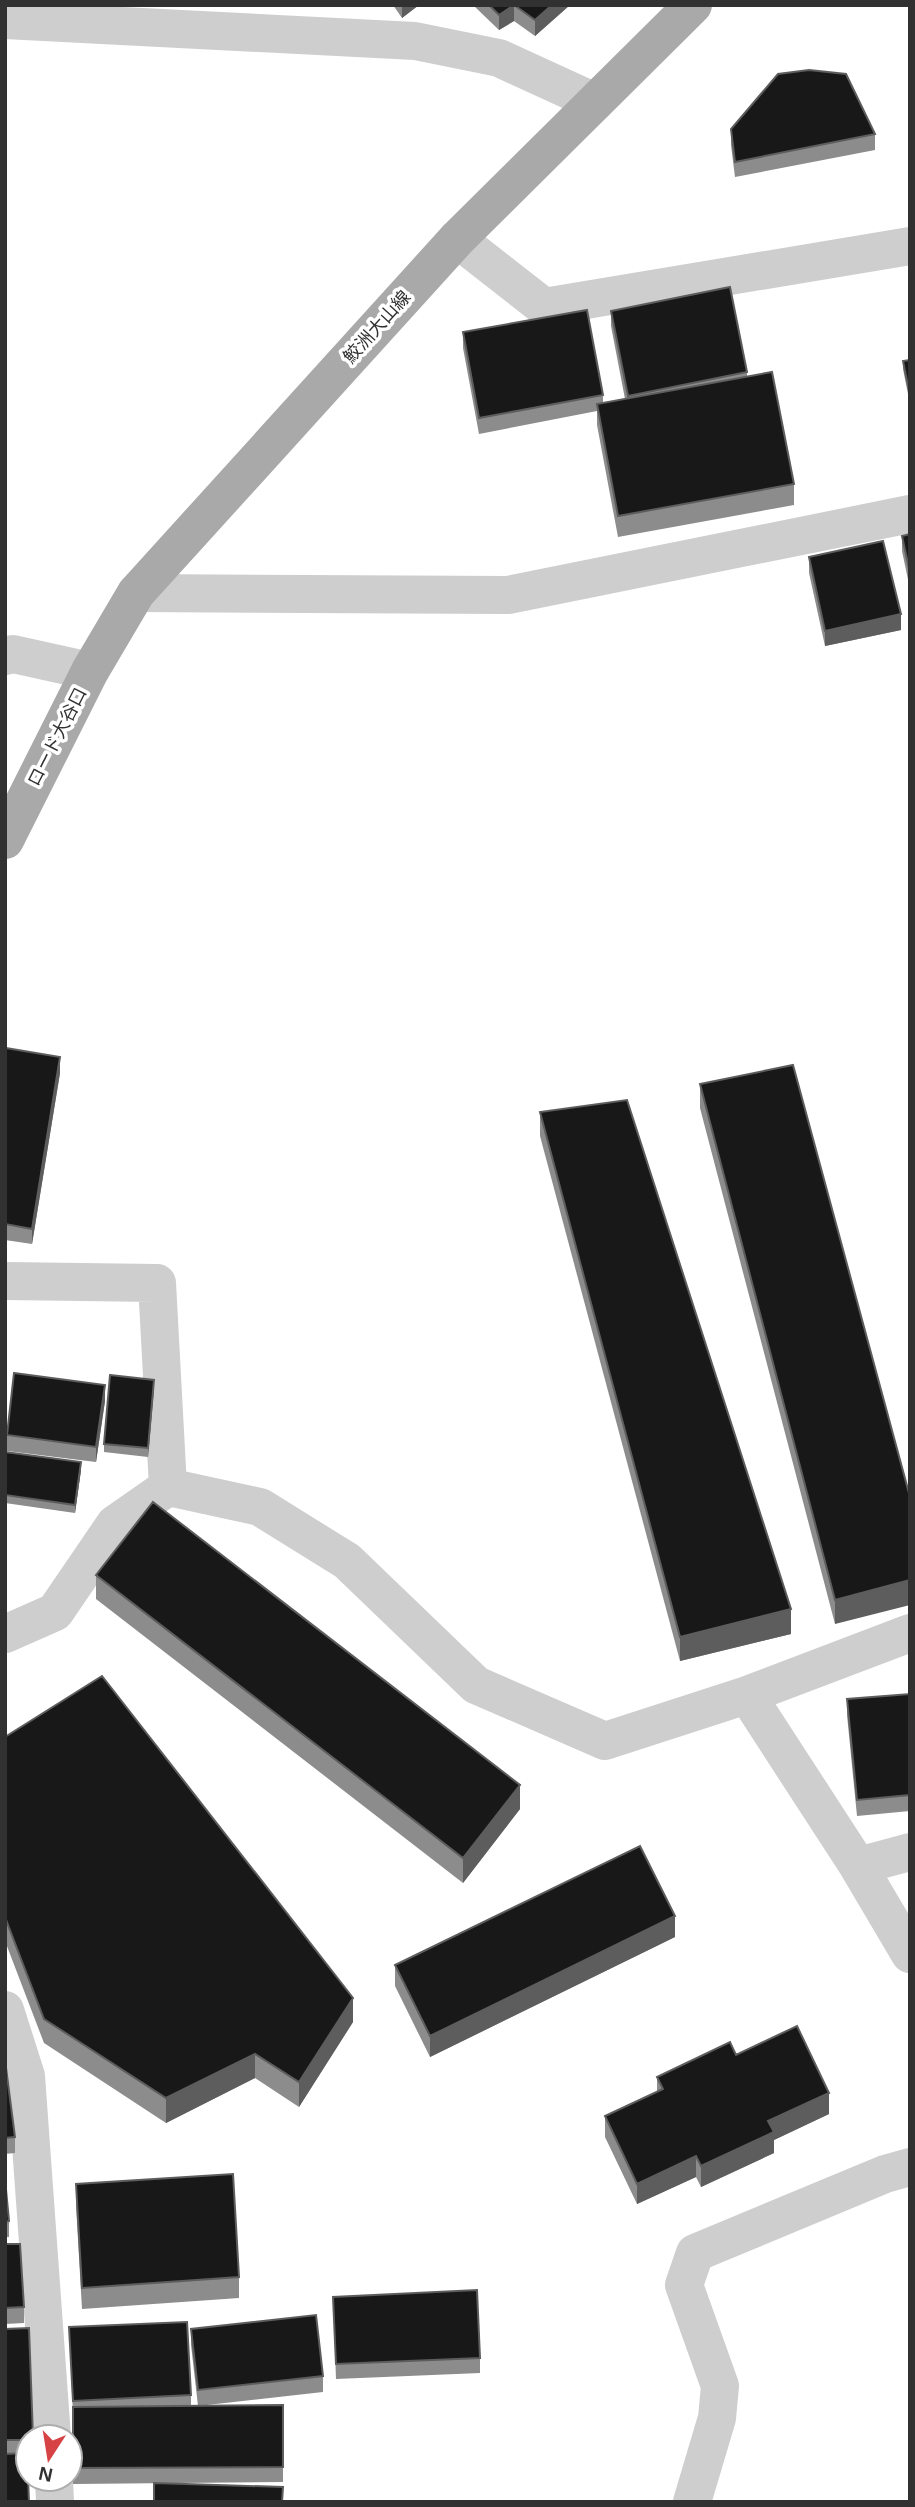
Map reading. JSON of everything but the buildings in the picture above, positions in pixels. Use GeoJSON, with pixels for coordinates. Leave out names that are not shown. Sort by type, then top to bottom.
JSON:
{"type":"FeatureCollection","features":[{"type":"Feature","properties":{"kind":"main road","name":"鮫洲大山線"},"geometry":{"type":"LineString","coordinates":[[90,671],[136,593],[457,239],[693,5]]}},
{"type":"Feature","properties":{"kind":"main road","name":"ロード大谷口"},"geometry":{"type":"LineString","coordinates":[[5,840],[90,671]]}},
{"type":"Feature","properties":{"kind":"street"},"geometry":{"type":"LineString","coordinates":[[5,20],[415,41],[499,58],[595,102]]}},
{"type":"Feature","properties":{"kind":"street"},"geometry":{"type":"LineString","coordinates":[[457,239],[544,307],[910,246]]}},
{"type":"Feature","properties":{"kind":"street"},"geometry":{"type":"LineString","coordinates":[[136,593],[508,595],[910,514]]}},
{"type":"Feature","properties":{"kind":"street"},"geometry":{"type":"LineString","coordinates":[[5,656],[13,654],[90,671]]}},
{"type":"Feature","properties":{"kind":"street"},"geometry":{"type":"LineString","coordinates":[[5,1281],[157,1283],[168,1487]]}},
{"type":"Feature","properties":{"kind":"street"},"geometry":{"type":"LineString","coordinates":[[5,1634],[55,1612],[115,1524],[168,1487],[260,1507],[347,1560],[476,1685],[605,1741],[747,1695],[910,1633]]}},
{"type":"Feature","properties":{"kind":"street"},"geometry":{"type":"LineString","coordinates":[[747,1695],[858,1866],[910,1954]]}},
{"type":"Feature","properties":{"kind":"street"},"geometry":{"type":"LineString","coordinates":[[858,1866],[910,1852]]}},
{"type":"Feature","properties":{"kind":"street"},"geometry":{"type":"LineString","coordinates":[[5,2010],[26,2077],[51,2423]]}},
{"type":"Feature","properties":{"kind":"street"},"geometry":{"type":"LineString","coordinates":[[692,2502],[717,2418],[720,2386],[684,2285],[695,2253],[885,2174],[910,2167]]}}]}
